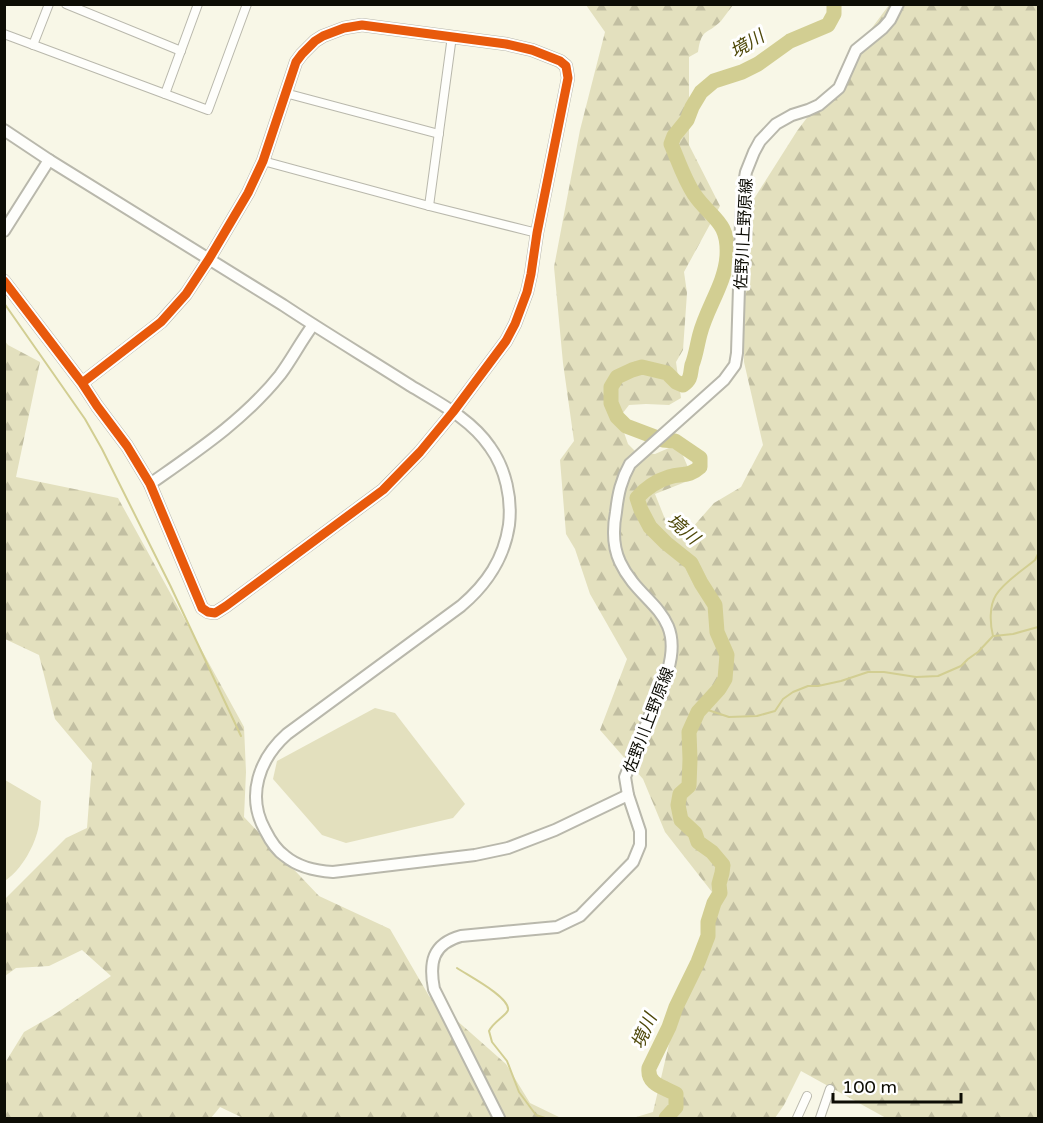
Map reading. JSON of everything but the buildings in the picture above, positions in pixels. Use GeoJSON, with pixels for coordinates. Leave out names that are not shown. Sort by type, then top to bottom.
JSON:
{"type":"FeatureCollection","features":[{"type":"Feature","properties":{"kind":"street"},"geometry":{"type":"LineString","coordinates":[[33,45],[49,4]]}},
{"type":"Feature","properties":{"kind":"street"},"geometry":{"type":"LineString","coordinates":[[66,4],[181,51]]}},
{"type":"Feature","properties":{"kind":"street"},"geometry":{"type":"LineString","coordinates":[[4,34],[208,110],[247,4]]}},
{"type":"Feature","properties":{"kind":"street","name":"佐野川上野原線"},"geometry":{"type":"LineString","coordinates":[[499,1119],[434,989],[431,967],[433,959],[444,943],[461,936],[557,927],[568,922],[580,916],[633,862],[640,845],[640,831],[628,795],[625,777],[668,670],[672,647],[668,625],[663,616],[630,579],[620,563],[614,537],[619,488],[630,464],[724,380],[735,365],[739,338],[744,183],[746,172],[760,141],[776,124],[819,105],[839,88],[856,50],[883,28],[898,4]]}},
{"type":"Feature","properties":{"kind":"street"},"geometry":{"type":"LineString","coordinates":[[165,94],[196,5]]}},
{"type":"Feature","properties":{"kind":"street"},"geometry":{"type":"LineString","coordinates":[[4,281],[127,446],[150,484],[198,601],[202,608],[214,613],[383,490],[420,452],[506,341],[516,324],[531,274],[568,78],[566,66],[560,61],[532,50],[506,44],[362,25],[333,32],[315,41],[296,62],[263,161],[248,193],[186,294],[161,322],[82,383]]}},
{"type":"Feature","properties":{"kind":"street"},"geometry":{"type":"LineString","coordinates":[[429,206],[452,36]]}},
{"type":"Feature","properties":{"kind":"street"},"geometry":{"type":"LineString","coordinates":[[285,93],[439,134]]}},
{"type":"Feature","properties":{"kind":"street"},"geometry":{"type":"LineString","coordinates":[[4,130],[453,412],[478,432],[491,447],[502,470],[509,502],[505,545],[498,563],[480,589],[461,606],[318,711],[279,742],[270,753],[259,776],[257,802],[263,826],[277,848],[296,863],[320,871],[345,871],[475,855],[508,848],[555,830],[628,795]]}},
{"type":"Feature","properties":{"kind":"street"},"geometry":{"type":"LineString","coordinates":[[4,231],[49,160]]}},
{"type":"Feature","properties":{"kind":"street"},"geometry":{"type":"LineString","coordinates":[[263,161],[537,233]]}},
{"type":"Feature","properties":{"kind":"street"},"geometry":{"type":"LineString","coordinates":[[150,484],[221,434],[260,398],[281,373],[313,325]]}},
{"type":"Feature","properties":{"kind":"street"},"geometry":{"type":"LineString","coordinates":[[820,1119],[830,1089]]}},
{"type":"Feature","properties":{"kind":"street"},"geometry":{"type":"LineString","coordinates":[[797,1119],[805,1097]]}},
{"type":"Feature","properties":{"kind":"green space"},"geometry":{"type":"Polygon","coordinates":[[[586,5],[733,5],[716,26],[703,35],[698,52],[689,57],[689,145],[720,206],[684,272],[687,293],[683,350],[676,362],[681,398],[669,405],[629,405],[619,418],[628,444],[637,453],[655,454],[678,444],[693,479],[655,494],[667,524],[692,528],[714,503],[741,487],[763,445],[744,362],[739,282],[740,221],[797,131],[815,107],[831,101],[848,82],[851,56],[889,5],[1038,5],[1038,1118],[886,1118],[801,1071],[775,1118],[633,1118],[653,1112],[678,1006],[719,901],[665,832],[643,779],[600,730],[627,659],[590,594],[575,549],[566,534],[560,460],[574,441],[563,363],[554,267],[580,130],[605,32],[586,5]]]}},
{"type":"Feature","properties":{"kind":"green space"},"geometry":{"type":"Polygon","coordinates":[[[4,340],[8,345],[40,362],[16,477],[118,498],[244,727],[246,772],[244,817],[319,896],[390,929],[429,996],[506,1064],[530,1103],[561,1118],[243,1118],[220,1107],[211,1118],[5,1118],[5,1063],[24,1032],[111,976],[82,950],[49,966],[16,968],[5,976],[5,899],[66,838],[87,828],[92,763],[55,719],[39,655],[5,639],[4,340]]]}},
{"type":"Feature","properties":{"kind":"green space"},"geometry":{"type":"Polygon","coordinates":[[[375,708],[395,713],[465,804],[453,818],[346,843],[322,835],[273,779],[277,761],[375,708]]]}},
{"type":"Feature","properties":{"kind":"green space"},"geometry":{"type":"Polygon","coordinates":[[[5,780],[41,801],[39,825],[31,849],[22,864],[5,881],[5,780]]]}},
{"type":"Feature","properties":{"kind":"waterway","name":"境川"},"geometry":{"type":"LineString","coordinates":[[666,1118],[676,1107],[676,1094],[654,1082],[649,1074],[649,1068],[708,936],[708,922],[720,893],[719,884],[723,865],[712,852],[698,842],[695,833],[681,820],[678,805],[680,794],[689,786],[689,732],[698,712],[725,679],[727,655],[717,632],[715,605],[691,563],[650,527],[637,498],[660,481],[696,470],[700,467],[700,458],[675,441],[663,440],[626,426],[617,417],[611,403],[611,387],[617,377],[642,367],[667,373],[683,385],[688,381],[703,324],[726,266],[727,244],[722,227],[700,202],[687,182],[671,144],[674,136],[687,120],[701,92],[714,81],[742,72],[758,64],[790,41],[828,25],[834,14],[834,4]]}},
{"type":"Feature","properties":{"kind":"waterway"},"geometry":{"type":"LineString","coordinates":[[4,303],[85,419],[102,449],[170,585],[241,736]]}},
{"type":"Feature","properties":{"kind":"waterway"},"geometry":{"type":"LineString","coordinates":[[702,708],[729,717],[757,716],[775,711],[783,699],[808,686],[841,681],[868,672],[916,677],[938,676],[961,666],[993,636],[992,604],[999,590],[1035,560],[1038,554]]}},
{"type":"Feature","properties":{"kind":"waterway"},"geometry":{"type":"LineString","coordinates":[[994,636],[1013,634],[1038,627]]}},
{"type":"Feature","properties":{"kind":"waterway"},"geometry":{"type":"LineString","coordinates":[[457,968],[495,993],[507,1005],[507,1012],[489,1031],[492,1042],[507,1061],[519,1092],[536,1115],[545,1118]]}},
{"type":"Feature","properties":{"kind":"cycle path"},"geometry":{"type":"LineString","coordinates":[[4,281],[127,446],[150,484],[202,608],[215,613],[383,490],[420,452],[506,341],[527,292],[531,274],[568,78],[566,66],[560,61],[532,50],[506,44],[362,25],[344,28],[315,41],[296,62],[263,161],[248,193],[186,294],[161,322],[82,383]]}}]}
